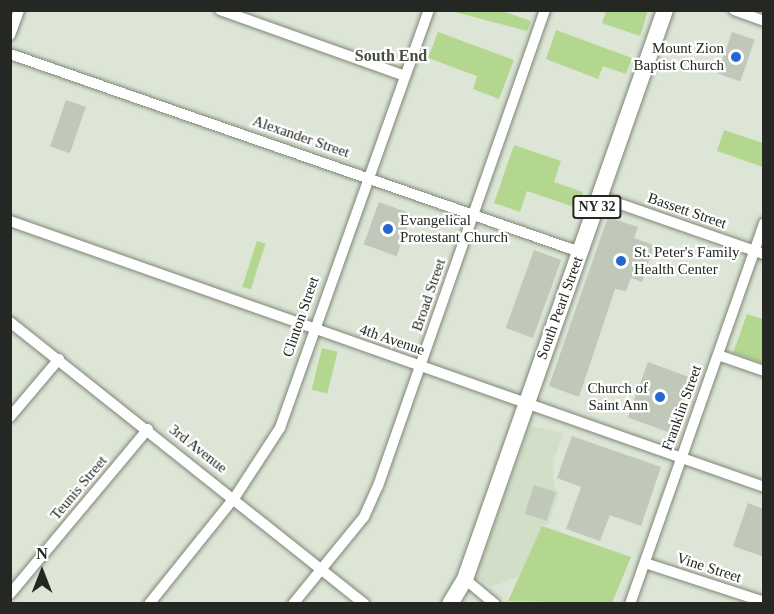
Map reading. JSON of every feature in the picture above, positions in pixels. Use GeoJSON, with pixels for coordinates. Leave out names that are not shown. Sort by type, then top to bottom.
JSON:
{"type":"FeatureCollection","features":[{"type":"Feature","properties":{"kind":"main road","name":"South Pearl Street"},"geometry":{"type":"LineString","coordinates":[[450,603],[465,579],[665,10]]}},
{"type":"Feature","properties":{"kind":"street"},"geometry":{"type":"LineString","coordinates":[[10,35],[19,10]]}},
{"type":"Feature","properties":{"kind":"street"},"geometry":{"type":"LineString","coordinates":[[220,10],[405,76]]}},
{"type":"Feature","properties":{"kind":"street","name":"Clinton Street"},"geometry":{"type":"LineString","coordinates":[[149,603],[235,497],[280,428],[312,328],[429,10]]}},
{"type":"Feature","properties":{"kind":"street","name":"Broad Street"},"geometry":{"type":"LineString","coordinates":[[293,603],[364,517],[420,366],[545,10]]}},
{"type":"Feature","properties":{"kind":"street"},"geometry":{"type":"LineString","coordinates":[[734,10],[764,21]]}},
{"type":"Feature","properties":{"kind":"street","name":"Alexander Street"},"geometry":{"type":"LineString","coordinates":[[10,54],[368,175],[580,252]]}},
{"type":"Feature","properties":{"kind":"street","name":"Bassett Street"},"geometry":{"type":"LineString","coordinates":[[600,197],[759,252]]}},
{"type":"Feature","properties":{"kind":"street","name":"4th Avenue"},"geometry":{"type":"LineString","coordinates":[[10,222],[764,487]]}},
{"type":"Feature","properties":{"kind":"street","name":"Franklin Street"},"geometry":{"type":"LineString","coordinates":[[630,603],[680,457],[759,252],[764,223]]}},
{"type":"Feature","properties":{"kind":"street","name":"3rd Avenue"},"geometry":{"type":"LineString","coordinates":[[10,322],[235,497],[364,603]]}},
{"type":"Feature","properties":{"kind":"street"},"geometry":{"type":"LineString","coordinates":[[718,355],[764,371]]}},
{"type":"Feature","properties":{"kind":"street"},"geometry":{"type":"LineString","coordinates":[[10,417],[59,359]]}},
{"type":"Feature","properties":{"kind":"street","name":"Teunis Street"},"geometry":{"type":"LineString","coordinates":[[10,594],[148,429]]}},
{"type":"Feature","properties":{"kind":"street","name":"Vine Street"},"geometry":{"type":"LineString","coordinates":[[645,563],[764,602]]}},
{"type":"Feature","properties":{"kind":"street"},"geometry":{"type":"LineString","coordinates":[[465,579],[495,603]]}},
{"type":"Feature","properties":{"kind":"shaded area"},"geometry":{"type":"Polygon","coordinates":[[[530,426],[564,433],[553,461],[554,486],[559,492],[548,525],[542,526],[520,576],[491,587],[476,577],[530,426]]]}},
{"type":"Feature","properties":{"kind":"green space"},"geometry":{"type":"Polygon","coordinates":[[[606,10],[648,11],[640,36],[602,23],[606,10]]]}},
{"type":"Feature","properties":{"kind":"green space"},"geometry":{"type":"Polygon","coordinates":[[[451,11],[502,11],[531,21],[527,31],[451,11]]]}},
{"type":"Feature","properties":{"kind":"green space"},"geometry":{"type":"Polygon","coordinates":[[[556,30],[632,58],[626,74],[603,66],[598,79],[546,59],[556,30]]]}},
{"type":"Feature","properties":{"kind":"green space"},"geometry":{"type":"Polygon","coordinates":[[[438,32],[514,60],[499,99],[473,89],[477,76],[428,58],[438,32]]]}},
{"type":"Feature","properties":{"kind":"green space"},"geometry":{"type":"Polygon","coordinates":[[[724,130],[763,143],[763,167],[717,151],[724,130]]]}},
{"type":"Feature","properties":{"kind":"green space"},"geometry":{"type":"Polygon","coordinates":[[[514,145],[561,161],[554,182],[583,192],[577,208],[527,191],[520,212],[494,203],[514,145]]]}},
{"type":"Feature","properties":{"kind":"green space"},"geometry":{"type":"Polygon","coordinates":[[[257,241],[266,244],[251,289],[242,287],[257,241]]]}},
{"type":"Feature","properties":{"kind":"green space"},"geometry":{"type":"Polygon","coordinates":[[[747,314],[763,319],[763,363],[733,353],[747,314]]]}},
{"type":"Feature","properties":{"kind":"green space"},"geometry":{"type":"Polygon","coordinates":[[[322,348],[338,352],[327,394],[312,390],[322,348]]]}},
{"type":"Feature","properties":{"kind":"green space"},"geometry":{"type":"Polygon","coordinates":[[[542,526],[631,557],[612,603],[508,601],[542,526]]]}},
{"type":"Feature","properties":{"kind":"building","name":"Mount Zion Baptist Church"},"geometry":{"type":"Polygon","coordinates":[[[732,32],[755,40],[740,81],[718,74],[732,32]]]}},
{"type":"Feature","properties":{"kind":"building"},"geometry":{"type":"Polygon","coordinates":[[[66,100],[86,107],[70,153],[50,146],[66,100]]]}},
{"type":"Feature","properties":{"kind":"building","name":"Evangelical Protestant Church"},"geometry":{"type":"Polygon","coordinates":[[[379,202],[412,214],[396,256],[364,244],[379,202]]]}},
{"type":"Feature","properties":{"kind":"building"},"geometry":{"type":"Polygon","coordinates":[[[608,217],[638,227],[634,238],[654,245],[642,282],[631,278],[626,291],[615,289],[579,397],[549,386],[608,217]]]}},
{"type":"Feature","properties":{"kind":"building"},"geometry":{"type":"Polygon","coordinates":[[[534,250],[561,260],[533,338],[506,328],[534,250]]]}},
{"type":"Feature","properties":{"kind":"building","name":"Church of Saint Ann"},"geometry":{"type":"Polygon","coordinates":[[[648,362],[690,377],[670,433],[628,417],[648,362]]]}},
{"type":"Feature","properties":{"kind":"building"},"geometry":{"type":"Polygon","coordinates":[[[572,436],[661,467],[641,526],[610,515],[600,541],[566,529],[581,487],[557,478],[572,436]]]}},
{"type":"Feature","properties":{"kind":"building"},"geometry":{"type":"Polygon","coordinates":[[[534,485],[556,492],[547,521],[525,514],[534,485]]]}},
{"type":"Feature","properties":{"kind":"building"},"geometry":{"type":"Polygon","coordinates":[[[748,503],[764,509],[764,557],[733,546],[748,503]]]}},
{"type":"Feature","properties":{"kind":"place","name":"Mount Zion Baptist Church"},"geometry":{"type":"Point","coordinates":[736,57]}},
{"type":"Feature","properties":{"kind":"place","name":"Evangelical Protestant Church"},"geometry":{"type":"Point","coordinates":[388,229]}},
{"type":"Feature","properties":{"kind":"place","name":"St. Peter's Family Health Center"},"geometry":{"type":"Point","coordinates":[621,261]}},
{"type":"Feature","properties":{"kind":"place","name":"Church of Saint Ann"},"geometry":{"type":"Point","coordinates":[660,397]}},
{"type":"Feature","properties":{"kind":"district","name":"South End"},"geometry":{"type":"Point","coordinates":[391,56]}}]}
